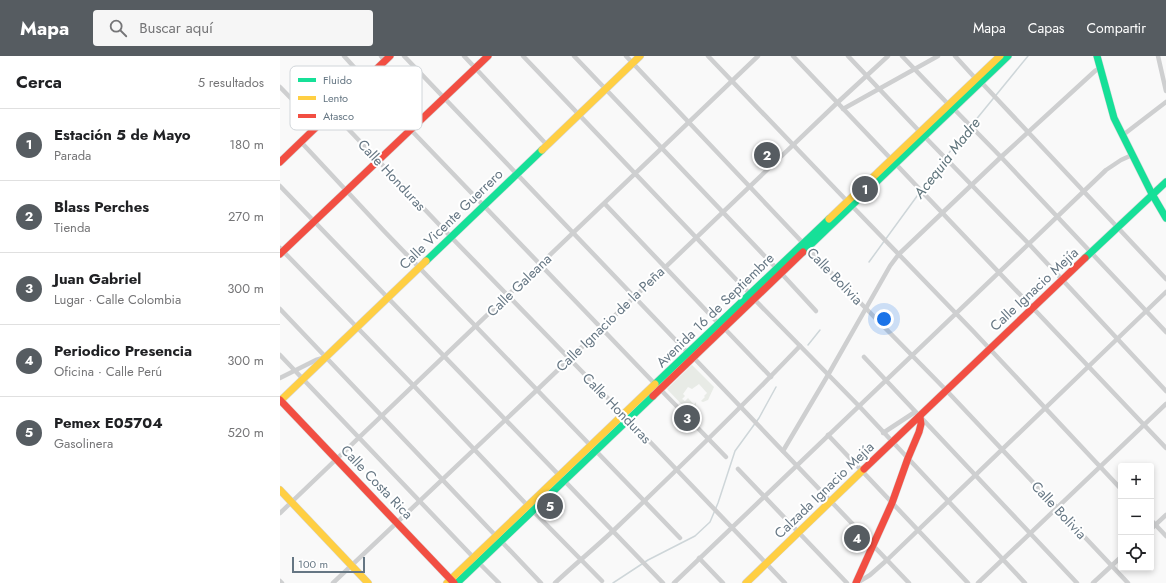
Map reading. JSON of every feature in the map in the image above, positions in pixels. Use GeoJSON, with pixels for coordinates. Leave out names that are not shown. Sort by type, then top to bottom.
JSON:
{"type":"FeatureCollection","features":[{"type":"Feature","properties":{"kind":"main road"},"geometry":{"type":"LineString","coordinates":[[422,119],[488,56]]}},
{"type":"Feature","properties":{"kind":"main road","name":"Calle Vicente Guerrero"},"geometry":{"type":"LineString","coordinates":[[280,401],[324,357],[451,238],[640,56]]}},
{"type":"Feature","properties":{"kind":"main road","name":"Avenida 16 de Septiembre"},"geometry":{"type":"LineString","coordinates":[[979,80],[1000,56]]}},
{"type":"Feature","properties":{"kind":"main road","name":"Avenida 16 de Septiembre"},"geometry":{"type":"LineString","coordinates":[[452,582],[951,106],[1008,56]]}},
{"type":"Feature","properties":{"kind":"main road"},"geometry":{"type":"LineString","coordinates":[[1097,56],[1110,105],[1132,155],[1166,218]]}},
{"type":"Feature","properties":{"kind":"main road"},"geometry":{"type":"LineString","coordinates":[[378,66],[385,58]]}},
{"type":"Feature","properties":{"kind":"main road"},"geometry":{"type":"LineString","coordinates":[[280,162],[314,130]]}},
{"type":"Feature","properties":{"kind":"main road"},"geometry":{"type":"LineString","coordinates":[[281,251],[315,221],[411,130]]}},
{"type":"Feature","properties":{"kind":"main road","name":"Calle Ignacio Mejía"},"geometry":{"type":"LineString","coordinates":[[918,414],[946,390],[1166,182]]}},
{"type":"Feature","properties":{"kind":"main road","name":"Calle Costa Rica"},"geometry":{"type":"LineString","coordinates":[[280,401],[397,522],[452,582]]}},
{"type":"Feature","properties":{"kind":"main road"},"geometry":{"type":"LineString","coordinates":[[856,583],[892,503],[919,432],[921,424],[918,414]]}},
{"type":"Feature","properties":{"kind":"main road","name":"Calzada Ignacio Mejía"},"geometry":{"type":"LineString","coordinates":[[746,583],[862,472],[918,414]]}},
{"type":"Feature","properties":{"kind":"main road"},"geometry":{"type":"LineString","coordinates":[[280,490],[368,583]]}},
{"type":"Feature","properties":{"kind":"street"},"geometry":{"type":"LineString","coordinates":[[344,56],[353,66]]}},
{"type":"Feature","properties":{"kind":"street"},"geometry":{"type":"LineString","coordinates":[[404,56],[414,66]]}},
{"type":"Feature","properties":{"kind":"street"},"geometry":{"type":"LineString","coordinates":[[464,56],[547,145]]}},
{"type":"Feature","properties":{"kind":"street"},"geometry":{"type":"LineString","coordinates":[[523,56],[949,501],[1025,583]]}},
{"type":"Feature","properties":{"kind":"street"},"geometry":{"type":"LineString","coordinates":[[574,56],[816,310]]}},
{"type":"Feature","properties":{"kind":"street","name":"Calle Bolivia"},"geometry":{"type":"LineString","coordinates":[[626,56],[805,246],[946,390],[1128,583]]}},
{"type":"Feature","properties":{"kind":"street"},"geometry":{"type":"LineString","coordinates":[[708,56],[849,204],[899,254],[1118,485]]}},
{"type":"Feature","properties":{"kind":"street","name":"Calle Galeana"},"geometry":{"type":"LineString","coordinates":[[280,513],[758,56]]}},
{"type":"Feature","properties":{"kind":"street"},"geometry":{"type":"LineString","coordinates":[[793,56],[1166,448]]}},
{"type":"Feature","properties":{"kind":"street"},"geometry":{"type":"LineString","coordinates":[[848,56],[1029,244],[1166,391]]}},
{"type":"Feature","properties":{"kind":"street","name":"Calle Ignacio de la Peña"},"geometry":{"type":"LineString","coordinates":[[333,583],[724,212],[866,74],[888,56]]}},
{"type":"Feature","properties":{"kind":"street"},"geometry":{"type":"LineString","coordinates":[[902,56],[1001,157],[1166,332]]}},
{"type":"Feature","properties":{"kind":"street"},"geometry":{"type":"LineString","coordinates":[[843,109],[914,68],[938,56]]}},
{"type":"Feature","properties":{"kind":"street"},"geometry":{"type":"LineString","coordinates":[[955,56],[998,99],[1166,279]]}},
{"type":"Feature","properties":{"kind":"street"},"geometry":{"type":"LineString","coordinates":[[1158,56],[1166,91]]}},
{"type":"Feature","properties":{"kind":"street"},"geometry":{"type":"LineString","coordinates":[[782,451],[828,375],[883,276],[899,254],[1001,157],[1100,68]]}},
{"type":"Feature","properties":{"kind":"street"},"geometry":{"type":"LineString","coordinates":[[422,75],[909,583]]}},
{"type":"Feature","properties":{"kind":"street"},"geometry":{"type":"LineString","coordinates":[[280,86],[290,97]]}},
{"type":"Feature","properties":{"kind":"street"},"geometry":{"type":"LineString","coordinates":[[1123,135],[1166,102]]}},
{"type":"Feature","properties":{"kind":"street","name":"Calle Honduras"},"geometry":{"type":"LineString","coordinates":[[349,130],[451,238],[626,417],[785,583]]}},
{"type":"Feature","properties":{"kind":"street"},"geometry":{"type":"LineString","coordinates":[[411,130],[726,457]]}},
{"type":"Feature","properties":{"kind":"street"},"geometry":{"type":"LineString","coordinates":[[301,142],[346,191],[680,538]]}},
{"type":"Feature","properties":{"kind":"street"},"geometry":{"type":"LineString","coordinates":[[674,583],[1084,191],[1114,164],[1132,155]]}},
{"type":"Feature","properties":{"kind":"street"},"geometry":{"type":"LineString","coordinates":[[280,186],[445,355],[663,583]]}},
{"type":"Feature","properties":{"kind":"street"},"geometry":{"type":"LineString","coordinates":[[604,204],[666,266],[721,326],[771,377]]}},
{"type":"Feature","properties":{"kind":"street"},"geometry":{"type":"LineString","coordinates":[[281,251],[414,386],[602,582]]}},
{"type":"Feature","properties":{"kind":"street"},"geometry":{"type":"LineString","coordinates":[[856,583],[870,575],[918,531],[1166,292]]}},
{"type":"Feature","properties":{"kind":"street"},"geometry":{"type":"LineString","coordinates":[[280,309],[324,357],[443,479],[541,583]]}},
{"type":"Feature","properties":{"kind":"street"},"geometry":{"type":"LineString","coordinates":[[555,583],[612,531],[771,377],[803,349]]}},
{"type":"Feature","properties":{"kind":"street"},"geometry":{"type":"LineString","coordinates":[[280,355],[498,583]]}},
{"type":"Feature","properties":{"kind":"street"},"geometry":{"type":"LineString","coordinates":[[280,378],[324,357]]}},
{"type":"Feature","properties":{"kind":"street"},"geometry":{"type":"LineString","coordinates":[[864,357],[1077,583]]}},
{"type":"Feature","properties":{"kind":"street"},"geometry":{"type":"LineString","coordinates":[[978,583],[1166,404]]}},
{"type":"Feature","properties":{"kind":"street"},"geometry":{"type":"LineString","coordinates":[[883,433],[918,414]]}},
{"type":"Feature","properties":{"kind":"street"},"geometry":{"type":"LineString","coordinates":[[828,435],[968,583]]}},
{"type":"Feature","properties":{"kind":"street"},"geometry":{"type":"LineString","coordinates":[[738,469],[847,583]]}},
{"type":"Feature","properties":{"kind":"street"},"geometry":{"type":"LineString","coordinates":[[1166,515],[1156,524],[1166,536]]}},
{"type":"Feature","properties":{"kind":"street"},"geometry":{"type":"LineString","coordinates":[[699,558],[723,583]]}},
{"type":"Feature","properties":{"kind":"street"},"geometry":{"type":"LineString","coordinates":[[1093,583],[1118,560]]}},
{"type":"Feature","properties":{"kind":"shaded area"},"geometry":{"type":"Polygon","coordinates":[[[692,365],[714,387],[708,400],[703,402],[701,401],[707,393],[699,384],[692,389],[688,387],[683,394],[685,396],[682,399],[685,401],[688,398],[694,405],[696,402],[696,406],[687,410],[667,389],[692,365]]]}},
{"type":"Feature","properties":{"kind":"waterway","name":"Acequia Madre"},"geometry":{"type":"LineString","coordinates":[[922,189],[943,160],[1028,56]]}},
{"type":"Feature","properties":{"kind":"waterway","name":"Acequia Madre"},"geometry":{"type":"LineString","coordinates":[[869,262],[920,192]]}},
{"type":"Feature","properties":{"kind":"waterway","name":"Acequia Madre"},"geometry":{"type":"LineString","coordinates":[[808,345],[820,330]]}},
{"type":"Feature","properties":{"kind":"waterway","name":"Acequia Madre"},"geometry":{"type":"LineString","coordinates":[[613,583],[648,560],[695,536],[710,522],[718,503],[735,451],[759,418],[776,387]]}},
{"type":"Feature","properties":{"kind":"traffic: fast"},"geometry":{"type":"LineString","coordinates":[[803,252],[1008,56]]}},
{"type":"Feature","properties":{"kind":"traffic: fast"},"geometry":{"type":"LineString","coordinates":[[1097,56],[1114,118],[1152,194],[1166,218]]}},
{"type":"Feature","properties":{"kind":"traffic: fast"},"geometry":{"type":"LineString","coordinates":[[426,261],[542,150]]}},
{"type":"Feature","properties":{"kind":"traffic: fast"},"geometry":{"type":"LineString","coordinates":[[1085,258],[1166,182]]}},
{"type":"Feature","properties":{"kind":"traffic: fast"},"geometry":{"type":"LineString","coordinates":[[655,384],[829,219]]}},
{"type":"Feature","properties":{"kind":"traffic: fast"},"geometry":{"type":"LineString","coordinates":[[457,583],[653,396]]}},
{"type":"Feature","properties":{"kind":"traffic: slow"},"geometry":{"type":"LineString","coordinates":[[542,150],[640,56]]}},
{"type":"Feature","properties":{"kind":"traffic: slow"},"geometry":{"type":"LineString","coordinates":[[829,219],[1000,56]]}},
{"type":"Feature","properties":{"kind":"traffic: slow"},"geometry":{"type":"LineString","coordinates":[[280,401],[426,261]]}},
{"type":"Feature","properties":{"kind":"traffic: slow"},"geometry":{"type":"LineString","coordinates":[[447,583],[655,384]]}},
{"type":"Feature","properties":{"kind":"traffic: slow"},"geometry":{"type":"LineString","coordinates":[[746,583],[864,469]]}},
{"type":"Feature","properties":{"kind":"traffic: slow"},"geometry":{"type":"LineString","coordinates":[[280,490],[368,583]]}},
{"type":"Feature","properties":{"kind":"traffic: jam"},"geometry":{"type":"LineString","coordinates":[[380,66],[390,56]]}},
{"type":"Feature","properties":{"kind":"traffic: jam"},"geometry":{"type":"LineString","coordinates":[[422,119],[488,56]]}},
{"type":"Feature","properties":{"kind":"traffic: jam"},"geometry":{"type":"LineString","coordinates":[[280,162],[313,130]]}},
{"type":"Feature","properties":{"kind":"traffic: jam"},"geometry":{"type":"LineString","coordinates":[[280,254],[410,130]]}},
{"type":"Feature","properties":{"kind":"traffic: jam"},"geometry":{"type":"LineString","coordinates":[[653,396],[803,252]]}},
{"type":"Feature","properties":{"kind":"traffic: jam"},"geometry":{"type":"LineString","coordinates":[[864,469],[1085,258]]}},
{"type":"Feature","properties":{"kind":"traffic: jam"},"geometry":{"type":"LineString","coordinates":[[280,400],[454,583]]}},
{"type":"Feature","properties":{"kind":"traffic: jam"},"geometry":{"type":"LineString","coordinates":[[856,583],[892,503],[919,432],[921,424],[920,417]]}},
{"type":"Feature","properties":{"kind":"place","name":"Blass Perches"},"geometry":{"type":"Point","coordinates":[767,155]}},
{"type":"Feature","properties":{"kind":"place","name":"Estación 5 de Mayo"},"geometry":{"type":"Point","coordinates":[865,189]}},
{"type":"Feature","properties":{"kind":"place","name":"Juan Gabriel"},"geometry":{"type":"Point","coordinates":[687,418]}},
{"type":"Feature","properties":{"kind":"place","name":"Pemex E05704"},"geometry":{"type":"Point","coordinates":[550,506]}},
{"type":"Feature","properties":{"kind":"place","name":"Periodico Presencia"},"geometry":{"type":"Point","coordinates":[857,538]}}]}
